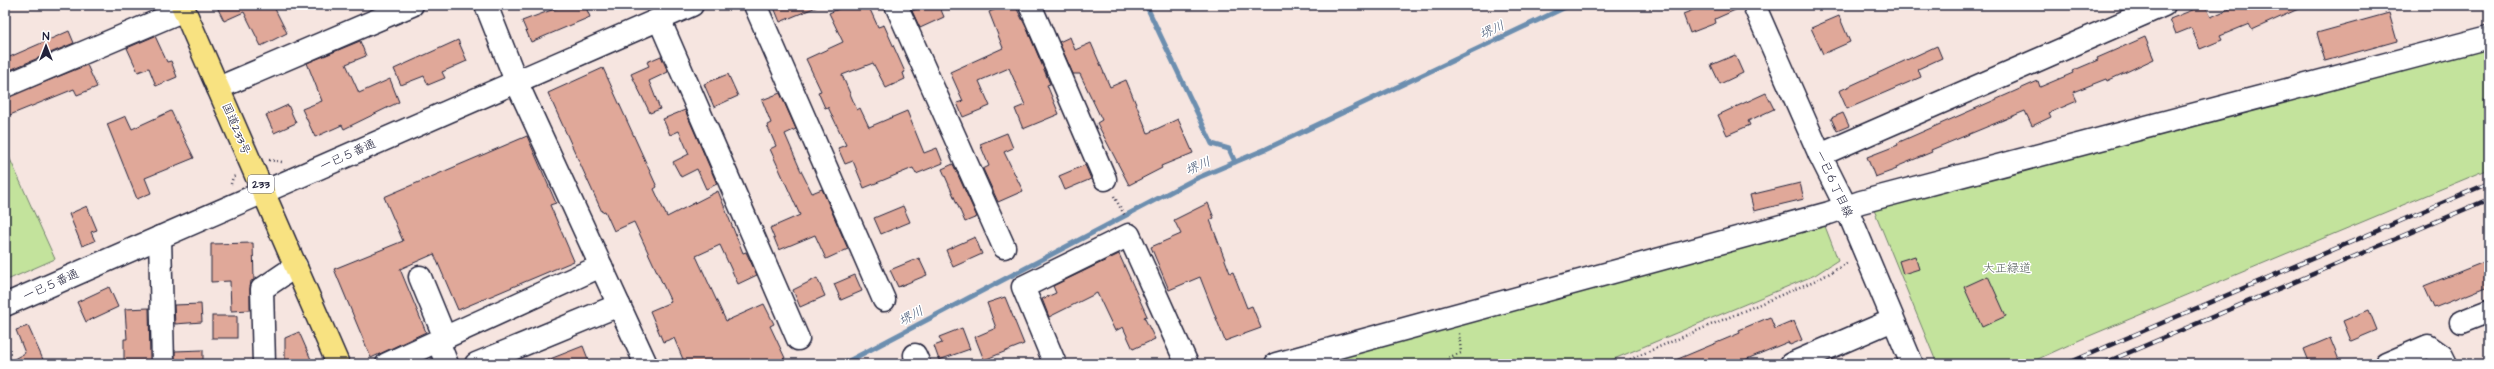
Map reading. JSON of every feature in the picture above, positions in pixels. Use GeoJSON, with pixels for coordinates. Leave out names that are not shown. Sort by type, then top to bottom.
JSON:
{"type":"FeatureCollection","features":[{"type":"Feature","properties":{"kind":"highway","name":"国道233号"},"geometry":{"type":"LineString","coordinates":[[183,8],[338,364]]}},
{"type":"Feature","properties":{"kind":"street"},"geometry":{"type":"LineString","coordinates":[[218,88],[412,5]]}},
{"type":"Feature","properties":{"kind":"street"},"geometry":{"type":"LineString","coordinates":[[486,5],[516,81],[646,364]]}},
{"type":"Feature","properties":{"kind":"street","name":"一已５番通"},"geometry":{"type":"LineString","coordinates":[[5,305],[692,5]]}},
{"type":"Feature","properties":{"kind":"street"},"geometry":{"type":"LineString","coordinates":[[755,5],[884,300]]}},
{"type":"Feature","properties":{"kind":"street"},"geometry":{"type":"LineString","coordinates":[[896,5],[1004,247]]}},
{"type":"Feature","properties":{"kind":"street"},"geometry":{"type":"LineString","coordinates":[[1030,5],[1106,179]]}},
{"type":"Feature","properties":{"kind":"street","name":"一已６丁目線"},"geometry":{"type":"LineString","coordinates":[[1754,5],[1820,155],[1846,208],[1892,320],[1912,364]]}},
{"type":"Feature","properties":{"kind":"street"},"geometry":{"type":"LineString","coordinates":[[1820,155],[2164,5]]}},
{"type":"Feature","properties":{"kind":"street"},"geometry":{"type":"LineString","coordinates":[[5,86],[183,8]]}},
{"type":"Feature","properties":{"kind":"street"},"geometry":{"type":"LineString","coordinates":[[659,19],[798,339]]}},
{"type":"Feature","properties":{"kind":"street"},"geometry":{"type":"LineString","coordinates":[[1276,364],[1846,208],[2489,37]]}},
{"type":"Feature","properties":{"kind":"street"},"geometry":{"type":"LineString","coordinates":[[1055,364],[1023,287],[1129,235],[1187,364]]}},
{"type":"Feature","properties":{"kind":"street"},"geometry":{"type":"LineString","coordinates":[[160,237],[163,364]]}},
{"type":"Feature","properties":{"kind":"street"},"geometry":{"type":"LineString","coordinates":[[264,364],[262,289],[296,266]]}},
{"type":"Feature","properties":{"kind":"street"},"geometry":{"type":"LineString","coordinates":[[387,364],[601,266]]}},
{"type":"Feature","properties":{"kind":"street"},"geometry":{"type":"LineString","coordinates":[[420,277],[441,339],[447,364]]}},
{"type":"Feature","properties":{"kind":"street"},"geometry":{"type":"LineString","coordinates":[[476,364],[619,305]]}},
{"type":"Feature","properties":{"kind":"street"},"geometry":{"type":"LineString","coordinates":[[2461,322],[2489,311]]}},
{"type":"Feature","properties":{"kind":"street"},"geometry":{"type":"LineString","coordinates":[[1791,364],[1892,320]]}},
{"type":"Feature","properties":{"kind":"street"},"geometry":{"type":"LineString","coordinates":[[2386,364],[2428,346],[2442,356],[2446,364]]}},
{"type":"Feature","properties":{"kind":"path"},"geometry":{"type":"LineString","coordinates":[[2484,101],[2489,98]]}},
{"type":"Feature","properties":{"kind":"path"},"geometry":{"type":"LineString","coordinates":[[1619,364],[1821,278],[1851,261]]}},
{"type":"Feature","properties":{"kind":"path"},"geometry":{"type":"LineString","coordinates":[[1449,364],[1447,358],[1460,353],[1459,329]]}},
{"type":"Feature","properties":{"kind":"green space","name":"大正緑道"},"geometry":{"type":"Polygon","coordinates":[[[2489,43],[2489,169],[2082,339],[2027,364],[1937,364],[1872,205],[2489,43]]]}},
{"type":"Feature","properties":{"kind":"green space"},"geometry":{"type":"Polygon","coordinates":[[[5,148],[55,259],[5,281],[5,148]]]}},
{"type":"Feature","properties":{"kind":"green space"},"geometry":{"type":"Polygon","coordinates":[[[1823,221],[1838,260],[1815,275],[1602,364],[1311,364],[1823,221]]]}},
{"type":"Feature","properties":{"kind":"building"},"geometry":{"type":"Polygon","coordinates":[[[216,5],[273,5],[287,33],[261,46],[244,12],[224,21],[216,5]]]}},
{"type":"Feature","properties":{"kind":"building"},"geometry":{"type":"Polygon","coordinates":[[[565,5],[585,5],[590,17],[531,42],[522,21],[565,5]]]}},
{"type":"Feature","properties":{"kind":"building"},"geometry":{"type":"Polygon","coordinates":[[[773,5],[821,5],[780,22],[773,5]]]}},
{"type":"Feature","properties":{"kind":"building"},"geometry":{"type":"Polygon","coordinates":[[[848,5],[868,5],[878,27],[884,25],[905,72],[903,73],[905,79],[886,88],[873,63],[842,75],[857,110],[860,108],[869,127],[907,111],[924,153],[937,148],[943,163],[916,174],[913,168],[864,188],[853,161],[845,164],[838,148],[846,145],[828,107],[825,108],[818,92],[821,91],[806,59],[843,42],[829,13],[848,5]]]}},
{"type":"Feature","properties":{"kind":"building"},"geometry":{"type":"Polygon","coordinates":[[[926,5],[939,5],[944,17],[920,28],[912,11],[926,5]]]}},
{"type":"Feature","properties":{"kind":"building"},"geometry":{"type":"Polygon","coordinates":[[[1007,5],[1015,5],[1027,29],[1050,84],[1047,85],[1059,114],[1023,129],[1015,109],[1025,105],[1009,68],[979,81],[990,106],[963,117],[957,103],[963,101],[950,72],[1003,48],[989,12],[1007,5]]]}},
{"type":"Feature","properties":{"kind":"building"},"geometry":{"type":"Polygon","coordinates":[[[1706,5],[1742,5],[1742,7],[1715,19],[1716,23],[1690,33],[1683,14],[1706,5]]]}},
{"type":"Feature","properties":{"kind":"building"},"geometry":{"type":"Polygon","coordinates":[[[2205,5],[2211,17],[2238,5],[2307,5],[2252,30],[2249,24],[2220,36],[2222,40],[2200,49],[2191,28],[2176,34],[2170,19],[2205,5]]]}},
{"type":"Feature","properties":{"kind":"building"},"geometry":{"type":"Polygon","coordinates":[[[2389,13],[2397,41],[2325,61],[2317,33],[2389,13]]]}},
{"type":"Feature","properties":{"kind":"building"},"geometry":{"type":"Polygon","coordinates":[[[1839,16],[1850,42],[1823,54],[1811,28],[1839,16]]]}},
{"type":"Feature","properties":{"kind":"building"},"geometry":{"type":"Polygon","coordinates":[[[69,31],[74,43],[5,72],[5,59],[69,31]]]}},
{"type":"Feature","properties":{"kind":"building"},"geometry":{"type":"Polygon","coordinates":[[[155,36],[167,62],[171,61],[177,77],[156,86],[149,68],[138,72],[127,48],[155,36]]]}},
{"type":"Feature","properties":{"kind":"building"},"geometry":{"type":"Polygon","coordinates":[[[1070,37],[1075,50],[1091,43],[1110,87],[1126,80],[1148,133],[1178,119],[1193,153],[1161,166],[1162,168],[1129,185],[1097,123],[1102,120],[1080,74],[1073,74],[1059,42],[1070,37]]]}},
{"type":"Feature","properties":{"kind":"building"},"geometry":{"type":"Polygon","coordinates":[[[2145,37],[2154,59],[2107,81],[2106,79],[2073,92],[2077,101],[2049,113],[2051,117],[2032,126],[2025,111],[1931,150],[1932,152],[1896,167],[1897,169],[1875,177],[1867,157],[1898,145],[1897,143],[2038,81],[2040,87],[2073,73],[2072,71],[2098,60],[2097,58],[2145,37]]]}},
{"type":"Feature","properties":{"kind":"building"},"geometry":{"type":"Polygon","coordinates":[[[458,40],[467,61],[442,72],[445,78],[428,85],[424,76],[401,85],[394,69],[458,40]]]}},
{"type":"Feature","properties":{"kind":"building"},"geometry":{"type":"Polygon","coordinates":[[[360,41],[366,56],[346,64],[359,93],[390,79],[399,102],[344,129],[342,125],[315,137],[302,109],[322,101],[307,63],[360,41]]]}},
{"type":"Feature","properties":{"kind":"building"},"geometry":{"type":"Polygon","coordinates":[[[1937,46],[1942,58],[1918,69],[1921,77],[1847,109],[1839,91],[1937,46]]]}},
{"type":"Feature","properties":{"kind":"building"},"geometry":{"type":"Polygon","coordinates":[[[1735,55],[1743,73],[1720,84],[1711,65],[1735,55]]]}},
{"type":"Feature","properties":{"kind":"building"},"geometry":{"type":"Polygon","coordinates":[[[661,56],[668,72],[649,81],[660,109],[650,113],[631,74],[649,66],[647,62],[661,56]]]}},
{"type":"Feature","properties":{"kind":"building"},"geometry":{"type":"Polygon","coordinates":[[[87,65],[97,87],[77,95],[74,89],[5,117],[5,98],[87,65]]]}},
{"type":"Feature","properties":{"kind":"building"},"geometry":{"type":"Polygon","coordinates":[[[603,68],[657,187],[654,189],[667,217],[718,191],[743,253],[746,252],[757,275],[738,284],[720,245],[696,256],[726,321],[764,304],[774,324],[770,326],[785,358],[772,364],[685,364],[674,338],[663,342],[650,311],[671,302],[634,222],[614,231],[605,211],[602,212],[548,93],[603,68]]]}},
{"type":"Feature","properties":{"kind":"building"},"geometry":{"type":"Polygon","coordinates":[[[728,74],[738,96],[714,107],[704,84],[728,74]]]}},
{"type":"Feature","properties":{"kind":"building"},"geometry":{"type":"Polygon","coordinates":[[[780,93],[796,129],[785,134],[800,169],[812,193],[822,189],[848,249],[826,259],[815,235],[779,250],[770,228],[800,215],[770,149],[776,146],[767,125],[771,123],[762,100],[780,93]]]}},
{"type":"Feature","properties":{"kind":"building"},"geometry":{"type":"Polygon","coordinates":[[[1766,93],[1774,109],[1748,121],[1750,125],[1727,135],[1718,115],[1766,93]]]}},
{"type":"Feature","properties":{"kind":"building"},"geometry":{"type":"Polygon","coordinates":[[[288,105],[296,123],[274,133],[266,115],[288,105]]]}},
{"type":"Feature","properties":{"kind":"building"},"geometry":{"type":"Polygon","coordinates":[[[685,110],[717,184],[706,189],[697,169],[681,177],[673,162],[689,154],[679,131],[670,135],[663,119],[685,110]]]}},
{"type":"Feature","properties":{"kind":"building"},"geometry":{"type":"Polygon","coordinates":[[[171,111],[194,158],[145,178],[151,193],[137,199],[107,124],[126,116],[132,129],[171,111]]]}},
{"type":"Feature","properties":{"kind":"building"},"geometry":{"type":"Polygon","coordinates":[[[1843,113],[1849,126],[1837,131],[1831,118],[1843,113]]]}},
{"type":"Feature","properties":{"kind":"building"},"geometry":{"type":"Polygon","coordinates":[[[1007,133],[1013,148],[1004,152],[1023,191],[998,202],[983,169],[989,166],[980,144],[1007,133]]]}},
{"type":"Feature","properties":{"kind":"building"},"geometry":{"type":"Polygon","coordinates":[[[527,136],[556,203],[550,205],[574,261],[458,310],[434,254],[400,269],[426,332],[371,358],[334,269],[403,241],[384,197],[527,136]]]}},
{"type":"Feature","properties":{"kind":"building"},"geometry":{"type":"Polygon","coordinates":[[[953,164],[977,217],[965,222],[942,169],[953,164]]]}},
{"type":"Feature","properties":{"kind":"building"},"geometry":{"type":"Polygon","coordinates":[[[1085,165],[1091,179],[1065,190],[1059,176],[1085,165]]]}},
{"type":"Feature","properties":{"kind":"building"},"geometry":{"type":"Polygon","coordinates":[[[1800,183],[1804,199],[1754,211],[1750,195],[1800,183]]]}},
{"type":"Feature","properties":{"kind":"building"},"geometry":{"type":"Polygon","coordinates":[[[1208,203],[1214,218],[1210,220],[1230,273],[1233,272],[1247,308],[1252,306],[1261,328],[1225,341],[1200,277],[1169,290],[1151,247],[1181,234],[1174,220],[1208,203]]]}},
{"type":"Feature","properties":{"kind":"building"},"geometry":{"type":"Polygon","coordinates":[[[87,206],[97,230],[91,232],[95,241],[82,246],[69,214],[87,206]]]}},
{"type":"Feature","properties":{"kind":"building"},"geometry":{"type":"Polygon","coordinates":[[[903,206],[910,222],[881,234],[874,218],[903,206]]]}},
{"type":"Feature","properties":{"kind":"building"},"geometry":{"type":"Polygon","coordinates":[[[975,237],[982,254],[953,267],[946,250],[975,237]]]}},
{"type":"Feature","properties":{"kind":"building"},"geometry":{"type":"Polygon","coordinates":[[[253,243],[254,280],[251,281],[250,310],[231,311],[230,281],[211,282],[211,244],[253,243]]]}},
{"type":"Feature","properties":{"kind":"building"},"geometry":{"type":"Polygon","coordinates":[[[1119,254],[1147,316],[1144,317],[1155,339],[1133,349],[1123,327],[1115,331],[1097,293],[1049,317],[1042,299],[1056,293],[1053,286],[1119,254]]]}},
{"type":"Feature","properties":{"kind":"building"},"geometry":{"type":"Polygon","coordinates":[[[1915,256],[1919,269],[1903,274],[1899,261],[1915,256]]]}},
{"type":"Feature","properties":{"kind":"building"},"geometry":{"type":"Polygon","coordinates":[[[919,258],[927,275],[898,287],[890,270],[919,258]]]}},
{"type":"Feature","properties":{"kind":"building"},"geometry":{"type":"Polygon","coordinates":[[[2489,260],[2489,286],[2434,308],[2424,286],[2489,260]]]}},
{"type":"Feature","properties":{"kind":"building"},"geometry":{"type":"Polygon","coordinates":[[[855,275],[862,291],[841,300],[834,284],[855,275]]]}},
{"type":"Feature","properties":{"kind":"building"},"geometry":{"type":"Polygon","coordinates":[[[1988,276],[2006,316],[1982,327],[1964,287],[1988,276]]]}},
{"type":"Feature","properties":{"kind":"building"},"geometry":{"type":"Polygon","coordinates":[[[817,278],[825,296],[800,307],[793,290],[817,278]]]}},
{"type":"Feature","properties":{"kind":"building"},"geometry":{"type":"Polygon","coordinates":[[[109,287],[118,307],[86,322],[77,302],[109,287]]]}},
{"type":"Feature","properties":{"kind":"building"},"geometry":{"type":"Polygon","coordinates":[[[1005,297],[1024,344],[984,360],[975,337],[996,328],[987,303],[1005,297]]]}},
{"type":"Feature","properties":{"kind":"building"},"geometry":{"type":"Polygon","coordinates":[[[201,304],[202,322],[175,324],[174,305],[201,304]]]}},
{"type":"Feature","properties":{"kind":"building"},"geometry":{"type":"Polygon","coordinates":[[[149,308],[150,361],[124,361],[124,339],[127,339],[125,309],[149,308]]]}},
{"type":"Feature","properties":{"kind":"building"},"geometry":{"type":"Polygon","coordinates":[[[2369,310],[2377,330],[2351,341],[2343,321],[2369,310]]]}},
{"type":"Feature","properties":{"kind":"building"},"geometry":{"type":"Polygon","coordinates":[[[212,316],[237,316],[237,338],[212,338],[212,316]]]}},
{"type":"Feature","properties":{"kind":"building"},"geometry":{"type":"Polygon","coordinates":[[[1770,317],[1775,329],[1794,321],[1802,340],[1790,345],[1788,342],[1742,361],[1744,364],[1666,364],[1740,333],[1739,330],[1770,317]]]}},
{"type":"Feature","properties":{"kind":"building"},"geometry":{"type":"Polygon","coordinates":[[[28,326],[45,364],[5,364],[25,353],[16,330],[28,326]]]}},
{"type":"Feature","properties":{"kind":"building"},"geometry":{"type":"Polygon","coordinates":[[[962,328],[970,349],[939,360],[934,346],[942,343],[939,337],[962,328]]]}},
{"type":"Feature","properties":{"kind":"building"},"geometry":{"type":"Polygon","coordinates":[[[299,332],[313,364],[285,364],[285,338],[299,332]]]}},
{"type":"Feature","properties":{"kind":"building"},"geometry":{"type":"Polygon","coordinates":[[[2330,338],[2339,360],[2328,364],[2310,364],[2304,349],[2330,338]]]}},
{"type":"Feature","properties":{"kind":"building"},"geometry":{"type":"Polygon","coordinates":[[[583,346],[590,364],[540,364],[540,363],[583,346]]]}},
{"type":"Feature","properties":{"kind":"building"},"geometry":{"type":"Polygon","coordinates":[[[203,350],[203,364],[175,364],[175,351],[203,350]]]}},
{"type":"Feature","properties":{"kind":"waterway"},"geometry":{"type":"LineString","coordinates":[[1146,5],[1212,144],[1229,149],[1235,162]]}},
{"type":"Feature","properties":{"kind":"waterway","name":"堺川"},"geometry":{"type":"LineString","coordinates":[[843,364],[1195,179],[1266,149],[1570,5]]}},
{"type":"Feature","properties":{"kind":"railway"},"geometry":{"type":"LineString","coordinates":[[2066,364],[2489,183]]}},
{"type":"Feature","properties":{"kind":"railway"},"geometry":{"type":"LineString","coordinates":[[2102,364],[2489,199]]}}]}
